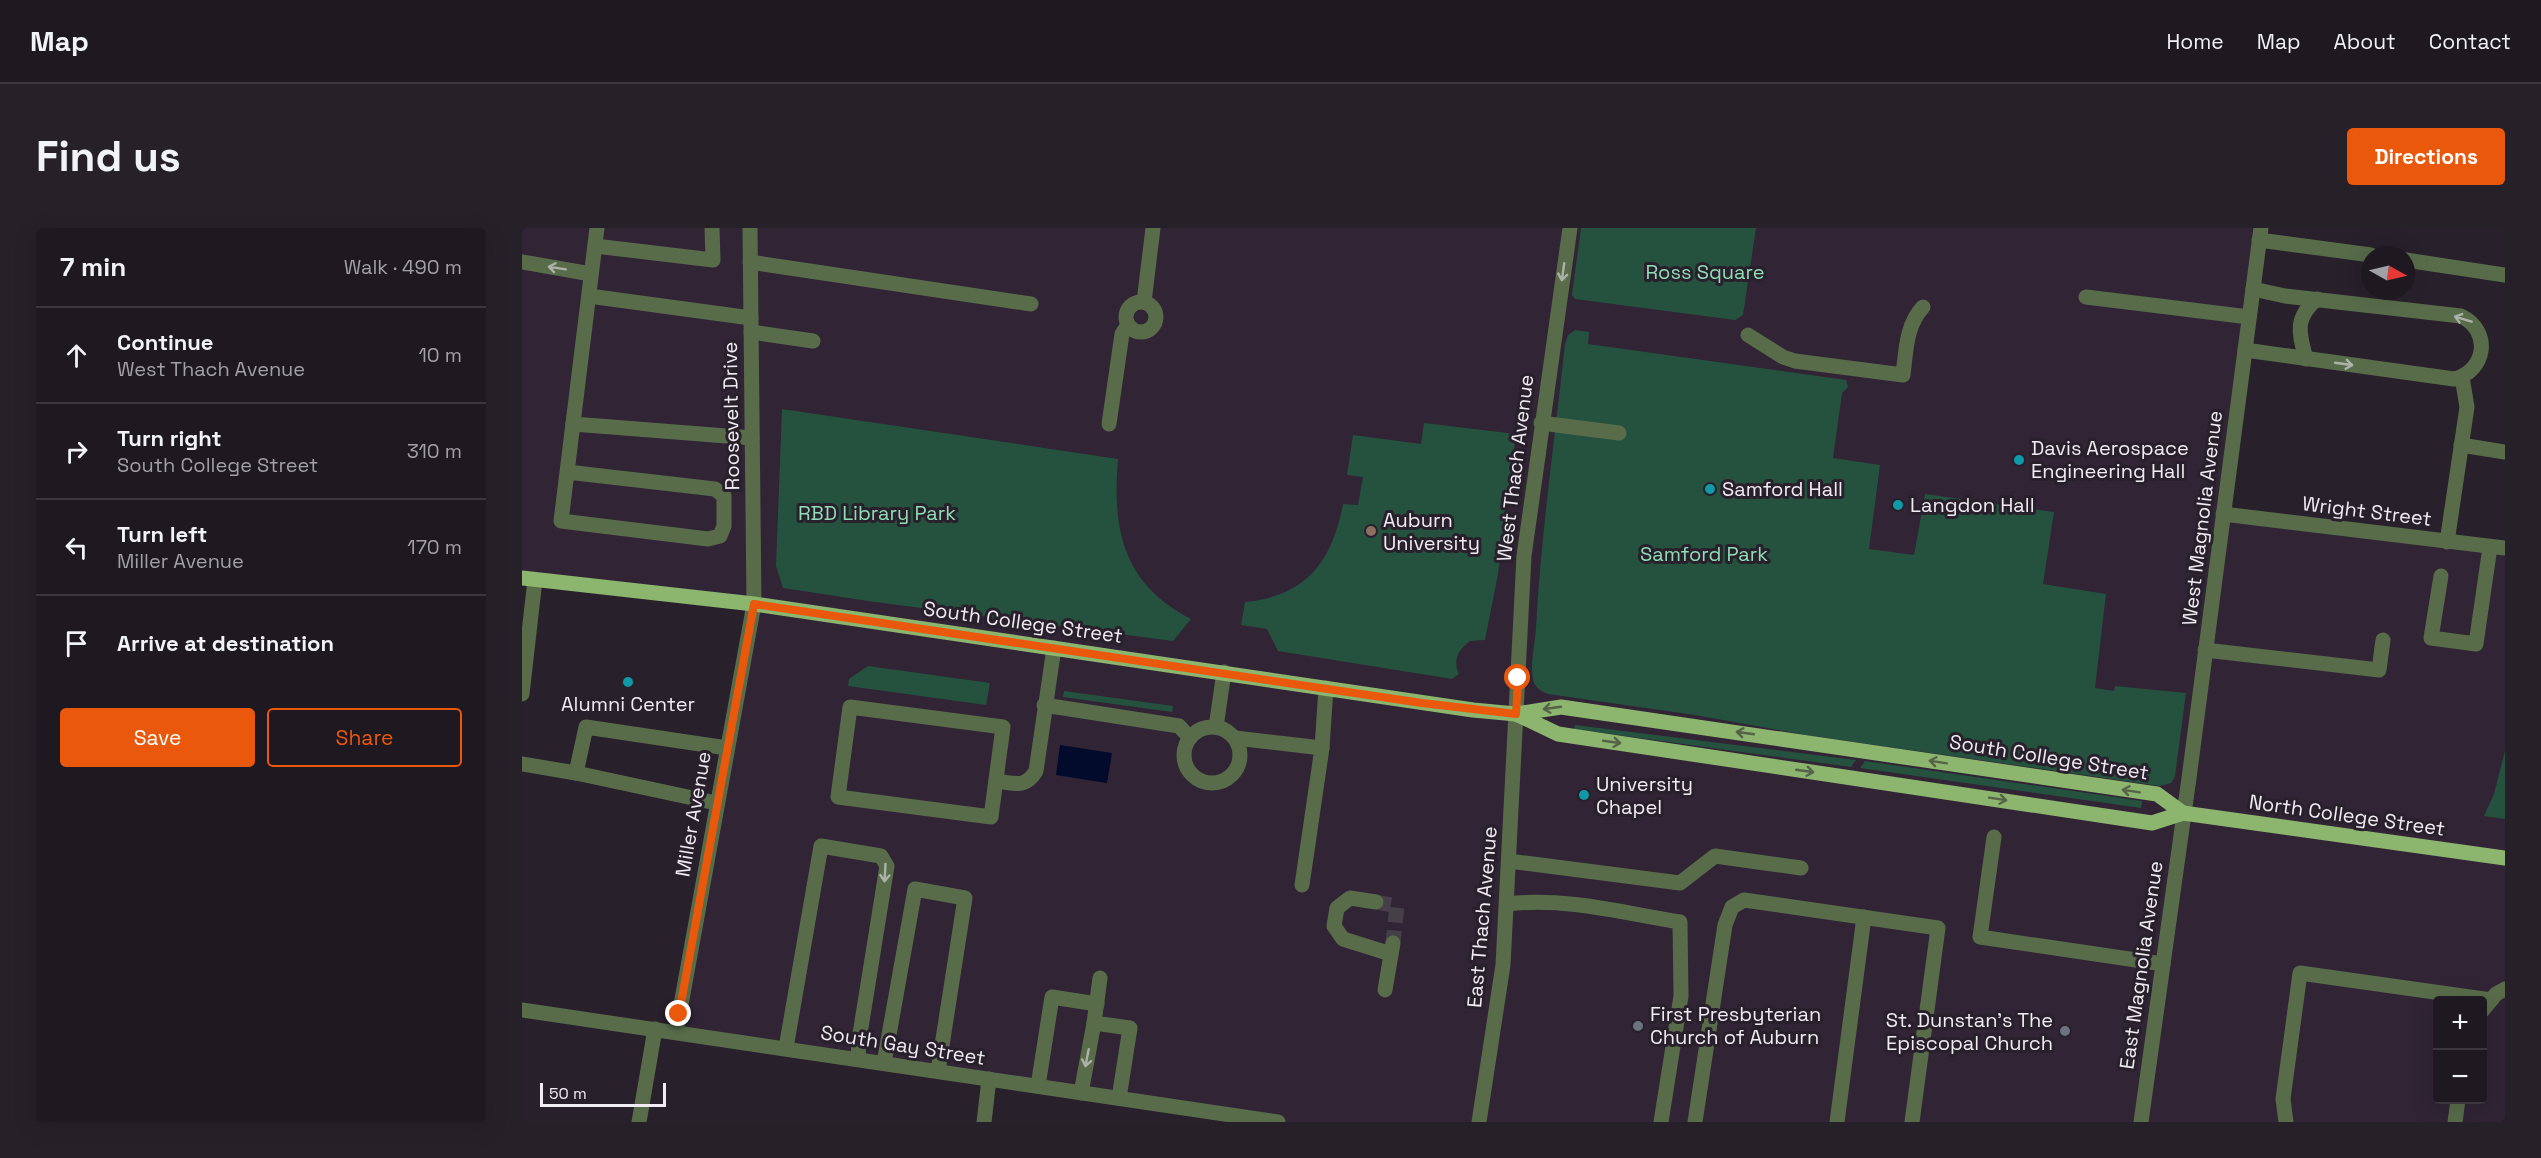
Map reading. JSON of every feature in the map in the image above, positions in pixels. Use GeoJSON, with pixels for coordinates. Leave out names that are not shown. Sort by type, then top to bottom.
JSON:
{"type":"FeatureCollection","features":[{"type":"Feature","properties":{"kind":"main road","name":"South College Street"},"geometry":{"type":"LineString","coordinates":[[528,579],[754,604],[1516,714],[1562,707],[2157,794],[2184,813]]}},
{"type":"Feature","properties":{"kind":"main road","name":"South College Street"},"geometry":{"type":"LineString","coordinates":[[1516,714],[1558,734],[2152,823],[2184,813]]}},
{"type":"Feature","properties":{"kind":"main road","name":"North College Street"},"geometry":{"type":"LineString","coordinates":[[2184,813],[2505,858]]}},
{"type":"Feature","properties":{"kind":"street"},"geometry":{"type":"LineString","coordinates":[[567,472],[715,489],[724,496],[723,526],[720,536],[708,539],[561,521],[567,472],[589,296],[597,228]]}},
{"type":"Feature","properties":{"kind":"street"},"geometry":{"type":"LineString","coordinates":[[595,246],[713,260],[712,228]]}},
{"type":"Feature","properties":{"kind":"street","name":"Roosevelt Drive"},"geometry":{"type":"LineString","coordinates":[[750,228],[754,604]]}},
{"type":"Feature","properties":{"kind":"street"},"geometry":{"type":"LineString","coordinates":[[1144,302],[1153,228]]}},
{"type":"Feature","properties":{"kind":"street","name":"West Thach Avenue"},"geometry":{"type":"LineString","coordinates":[[1516,714],[1524,556],[1570,228]]}},
{"type":"Feature","properties":{"kind":"street"},"geometry":{"type":"LineString","coordinates":[[2260,234],[2361,253]]}},
{"type":"Feature","properties":{"kind":"street","name":"West Magnolia Avenue"},"geometry":{"type":"LineString","coordinates":[[2184,813],[2260,234]]}},
{"type":"Feature","properties":{"kind":"street"},"geometry":{"type":"LineString","coordinates":[[2415,261],[2505,274]]}},
{"type":"Feature","properties":{"kind":"street"},"geometry":{"type":"LineString","coordinates":[[522,262],[591,274]]}},
{"type":"Feature","properties":{"kind":"street"},"geometry":{"type":"LineString","coordinates":[[750,262],[1030,304]]}},
{"type":"Feature","properties":{"kind":"street"},"geometry":{"type":"LineString","coordinates":[[2245,350],[2454,379],[2463,377],[2472,370],[2482,350],[2481,339],[2473,322],[2461,316],[2253,289]]}},
{"type":"Feature","properties":{"kind":"street"},"geometry":{"type":"LineString","coordinates":[[589,296],[751,325],[813,341]]}},
{"type":"Feature","properties":{"kind":"street"},"geometry":{"type":"LineString","coordinates":[[2086,297],[2249,317]]}},
{"type":"Feature","properties":{"kind":"street"},"geometry":{"type":"LineString","coordinates":[[2306,359],[2299,333],[2304,310],[2317,299]]}},
{"type":"Feature","properties":{"kind":"street"},"geometry":{"type":"LineString","coordinates":[[1128,326],[1141,333],[1154,326],[1155,311],[1144,302]]}},
{"type":"Feature","properties":{"kind":"street"},"geometry":{"type":"LineString","coordinates":[[1109,424],[1122,334],[1128,326],[1126,316],[1130,307],[1144,302]]}},
{"type":"Feature","properties":{"kind":"street"},"geometry":{"type":"LineString","coordinates":[[1748,335],[1783,357],[1795,361],[1903,375],[1908,335],[1917,314],[1923,307]]}},
{"type":"Feature","properties":{"kind":"street"},"geometry":{"type":"LineString","coordinates":[[2447,542],[2467,407],[2463,377]]}},
{"type":"Feature","properties":{"kind":"street"},"geometry":{"type":"LineString","coordinates":[[1541,423],[1618,433]]}},
{"type":"Feature","properties":{"kind":"street"},"geometry":{"type":"LineString","coordinates":[[573,424],[752,438]]}},
{"type":"Feature","properties":{"kind":"street"},"geometry":{"type":"LineString","coordinates":[[2461,445],[2505,452]]}},
{"type":"Feature","properties":{"kind":"street","name":"Wright Street"},"geometry":{"type":"LineString","coordinates":[[2223,514],[2497,547]]}},
{"type":"Feature","properties":{"kind":"street"},"geometry":{"type":"LineString","coordinates":[[2442,576],[2431,638],[2476,644],[2497,547]]}},
{"type":"Feature","properties":{"kind":"street"},"geometry":{"type":"LineString","coordinates":[[522,694],[528,579]]}},
{"type":"Feature","properties":{"kind":"street","name":"Miller Avenue"},"geometry":{"type":"LineString","coordinates":[[676,1032],[716,802],[754,604]]}},
{"type":"Feature","properties":{"kind":"street"},"geometry":{"type":"LineString","coordinates":[[2205,650],[2379,670],[2383,640]]}},
{"type":"Feature","properties":{"kind":"street"},"geometry":{"type":"LineString","coordinates":[[996,780],[1023,784],[1030,780],[1036,771],[1054,648]]}},
{"type":"Feature","properties":{"kind":"street"},"geometry":{"type":"LineString","coordinates":[[1216,727],[1224,672]]}},
{"type":"Feature","properties":{"kind":"street"},"geometry":{"type":"LineString","coordinates":[[1302,885],[1322,748],[1326,688]]}},
{"type":"Feature","properties":{"kind":"street"},"geometry":{"type":"LineString","coordinates":[[1044,705],[1179,726],[1190,738]]}},
{"type":"Feature","properties":{"kind":"street"},"geometry":{"type":"LineString","coordinates":[[850,707],[1003,727],[996,780],[991,817],[838,797],[850,707]]}},
{"type":"Feature","properties":{"kind":"street","name":"East Thach Avenue"},"geometry":{"type":"LineString","coordinates":[[1479,1122],[1503,965],[1508,904],[1516,714]]}},
{"type":"Feature","properties":{"kind":"street"},"geometry":{"type":"LineString","coordinates":[[576,773],[586,727],[727,748]]}},
{"type":"Feature","properties":{"kind":"street"},"geometry":{"type":"LineString","coordinates":[[1216,727],[1227,730],[1237,742],[1240,758],[1237,769],[1229,778],[1219,783],[1208,783],[1197,779],[1189,771],[1185,760],[1185,749],[1190,738],[1197,731],[1216,727]]}},
{"type":"Feature","properties":{"kind":"street"},"geometry":{"type":"LineString","coordinates":[[1237,742],[1322,748]]}},
{"type":"Feature","properties":{"kind":"street"},"geometry":{"type":"LineString","coordinates":[[522,764],[716,802]]}},
{"type":"Feature","properties":{"kind":"street","name":"East Magnolia Avenue"},"geometry":{"type":"LineString","coordinates":[[2141,1122],[2184,813]]}},
{"type":"Feature","properties":{"kind":"street"},"geometry":{"type":"LineString","coordinates":[[1994,837],[1980,937],[2163,964]]}},
{"type":"Feature","properties":{"kind":"street"},"geometry":{"type":"LineString","coordinates":[[786,1048],[821,846],[881,856],[887,866],[858,1059]]}},
{"type":"Feature","properties":{"kind":"street"},"geometry":{"type":"LineString","coordinates":[[1509,861],[1680,883],[1715,856],[1801,868]]}},
{"type":"Feature","properties":{"kind":"street"},"geometry":{"type":"LineString","coordinates":[[884,1063],[915,889],[965,898],[938,1071]]}},
{"type":"Feature","properties":{"kind":"street"},"geometry":{"type":"LineString","coordinates":[[1376,902],[1350,898],[1337,908],[1334,926],[1343,939],[1392,949],[1385,990]]}},
{"type":"Feature","properties":{"kind":"street"},"geometry":{"type":"LineString","coordinates":[[1695,1122],[1725,925],[1732,907],[1744,900],[1938,928],[1912,1122]]}},
{"type":"Feature","properties":{"kind":"street"},"geometry":{"type":"LineString","coordinates":[[1508,904],[1532,901],[1565,903],[1680,922],[1681,996],[1661,1122]]}},
{"type":"Feature","properties":{"kind":"street"},"geometry":{"type":"LineString","coordinates":[[1837,1122],[1864,917]]}},
{"type":"Feature","properties":{"kind":"street"},"geometry":{"type":"LineString","coordinates":[[2286,1122],[2283,1100],[2300,973],[2434,996]]}},
{"type":"Feature","properties":{"kind":"street"},"geometry":{"type":"LineString","coordinates":[[1081,1093],[1100,978]]}},
{"type":"Feature","properties":{"kind":"street"},"geometry":{"type":"LineString","coordinates":[[2487,1005],[2505,989]]}},
{"type":"Feature","properties":{"kind":"street"},"geometry":{"type":"LineString","coordinates":[[1038,1086],[1052,997],[1097,1004]]}},
{"type":"Feature","properties":{"kind":"street","name":"South Gay Street"},"geometry":{"type":"LineString","coordinates":[[522,1010],[1278,1122]]}},
{"type":"Feature","properties":{"kind":"street"},"geometry":{"type":"LineString","coordinates":[[1094,1023],[1130,1028],[1119,1098]]}},
{"type":"Feature","properties":{"kind":"street"},"geometry":{"type":"LineString","coordinates":[[639,1122],[655,1029]]}},
{"type":"Feature","properties":{"kind":"street"},"geometry":{"type":"LineString","coordinates":[[984,1122],[989,1079]]}},
{"type":"Feature","properties":{"kind":"street"},"geometry":{"type":"LineString","coordinates":[[2455,1122],[2457,1104]]}},
{"type":"Feature","properties":{"kind":"shaded area"},"geometry":{"type":"Polygon","coordinates":[[[522,228],[2261,228],[2223,514],[2505,548],[2505,1122],[1278,1122],[676,1032],[754,604],[522,576],[522,228]]]}},
{"type":"Feature","properties":{"kind":"green space","name":"Ross Square"},"geometry":{"type":"Polygon","coordinates":[[[1581,228],[1756,228],[1743,315],[1735,320],[1575,299],[1572,295],[1581,228]]]}},
{"type":"Feature","properties":{"kind":"green space","name":"Samford Park"},"geometry":{"type":"Polygon","coordinates":[[[1575,330],[1589,332],[1588,344],[1846,380],[1848,387],[1842,393],[1833,458],[1880,465],[1869,549],[1914,555],[1925,494],[2054,512],[2043,584],[2106,594],[2095,688],[2114,691],[2115,686],[2186,693],[2175,776],[2171,783],[2160,786],[1806,735],[1695,715],[1548,694],[1540,690],[1534,683],[1532,670],[1541,557],[1565,344],[1568,335],[1575,330]]]}},
{"type":"Feature","properties":{"kind":"green space","name":"RBD Library Park"},"geometry":{"type":"Polygon","coordinates":[[[782,409],[1118,459],[1117,509],[1127,552],[1136,572],[1168,605],[1191,619],[1173,641],[783,588],[776,566],[782,409]]]}},
{"type":"Feature","properties":{"kind":"green space"},"geometry":{"type":"Polygon","coordinates":[[[1424,423],[1516,434],[1498,574],[1485,640],[1470,641],[1463,648],[1456,664],[1459,674],[1452,679],[1278,651],[1267,629],[1241,625],[1245,602],[1285,592],[1313,572],[1332,543],[1343,504],[1358,505],[1363,477],[1347,475],[1353,435],[1421,444],[1424,423]]]}},
{"type":"Feature","properties":{"kind":"green space"},"geometry":{"type":"Polygon","coordinates":[[[868,666],[990,683],[986,705],[848,686],[849,679],[868,666]]]}},
{"type":"Feature","properties":{"kind":"green space"},"geometry":{"type":"Polygon","coordinates":[[[1064,691],[1173,706],[1172,712],[1063,697],[1064,691]]]}},
{"type":"Feature","properties":{"kind":"green space"},"geometry":{"type":"Polygon","coordinates":[[[1575,725],[1856,760],[1851,767],[1574,729],[1575,725]]]}},
{"type":"Feature","properties":{"kind":"green space"},"geometry":{"type":"Polygon","coordinates":[[[2505,751],[2505,819],[2484,816],[2494,794],[2505,751]]]}},
{"type":"Feature","properties":{"kind":"green space"},"geometry":{"type":"Polygon","coordinates":[[[1865,761],[2142,801],[2141,808],[1860,768],[1865,761]]]}},
{"type":"Feature","properties":{"kind":"water"},"geometry":{"type":"Polygon","coordinates":[[[1060,745],[1112,753],[1107,783],[1056,775],[1060,745]]]}},
{"type":"Feature","properties":{"kind":"tunnel"},"geometry":{"type":"LineString","coordinates":[[1376,902],[1397,906],[1393,943]]}},
{"type":"Feature","properties":{"kind":"place","name":"Davis Aerospace Engineering Hall"},"geometry":{"type":"Point","coordinates":[2019,460]}},
{"type":"Feature","properties":{"kind":"place","name":"Samford Hall"},"geometry":{"type":"Point","coordinates":[1710,489]}},
{"type":"Feature","properties":{"kind":"place","name":"Langdon Hall"},"geometry":{"type":"Point","coordinates":[1898,505]}},
{"type":"Feature","properties":{"kind":"place","name":"Auburn University"},"geometry":{"type":"Point","coordinates":[1371,531]}},
{"type":"Feature","properties":{"kind":"place","name":"Alumni Center"},"geometry":{"type":"Point","coordinates":[628,682]}},
{"type":"Feature","properties":{"kind":"place","name":"University Chapel"},"geometry":{"type":"Point","coordinates":[1584,795]}},
{"type":"Feature","properties":{"kind":"place","name":"First Presbyterian Church of Auburn"},"geometry":{"type":"Point","coordinates":[1638,1026]}},
{"type":"Feature","properties":{"kind":"place","name":"St. Dunstan's The Episcopal Church"},"geometry":{"type":"Point","coordinates":[2065,1031]}},
{"type":"Feature","properties":{"kind":"route"},"geometry":{"type":"LineString","coordinates":[[679,1014],[754,604],[1473,710],[1516,714],[1518,678]]}}]}
